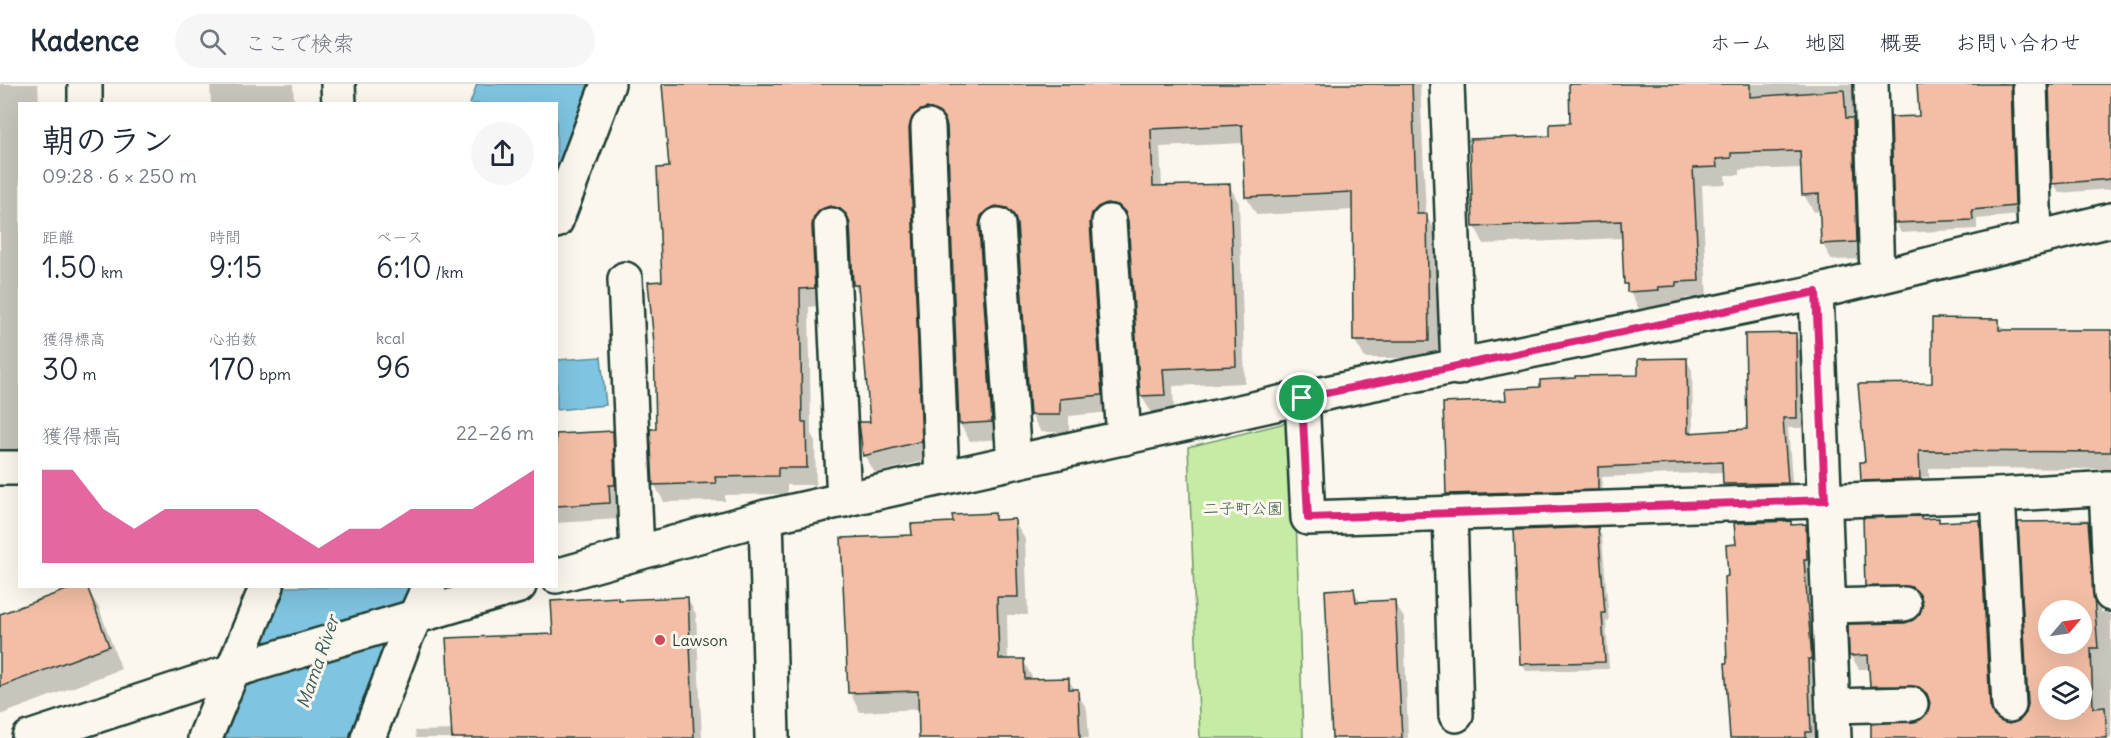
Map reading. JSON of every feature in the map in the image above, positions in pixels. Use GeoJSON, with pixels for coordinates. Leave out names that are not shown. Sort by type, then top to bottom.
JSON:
{"type":"FeatureCollection","features":[{"type":"Feature","properties":{"kind":"street"},"geometry":{"type":"LineString","coordinates":[[85,84],[85,102]]}},
{"type":"Feature","properties":{"kind":"street"},"geometry":{"type":"LineString","coordinates":[[338,84],[339,102]]}},
{"type":"Feature","properties":{"kind":"street"},"geometry":{"type":"LineString","coordinates":[[558,216],[608,84]]}},
{"type":"Feature","properties":{"kind":"street"},"geometry":{"type":"LineString","coordinates":[[1446,84],[1458,368]]}},
{"type":"Feature","properties":{"kind":"street"},"geometry":{"type":"LineString","coordinates":[[1871,84],[1877,276]]}},
{"type":"Feature","properties":{"kind":"street"},"geometry":{"type":"LineString","coordinates":[[2030,84],[2035,237]]}},
{"type":"Feature","properties":{"kind":"street"},"geometry":{"type":"LineString","coordinates":[[928,127],[942,478]]}},
{"type":"Feature","properties":{"kind":"street"},"geometry":{"type":"LineString","coordinates":[[558,575],[766,517],[1302,398],[1458,368],[1816,292],[2111,220]]}},
{"type":"Feature","properties":{"kind":"street"},"geometry":{"type":"LineString","coordinates":[[1109,222],[1124,438]]}},
{"type":"Feature","properties":{"kind":"street"},"geometry":{"type":"LineString","coordinates":[[831,225],[844,500]]}},
{"type":"Feature","properties":{"kind":"street"},"geometry":{"type":"LineString","coordinates":[[998,225],[1014,462]]}},
{"type":"Feature","properties":{"kind":"street"},"geometry":{"type":"LineString","coordinates":[[625,279],[637,553]]}},
{"type":"Feature","properties":{"kind":"street"},"geometry":{"type":"LineString","coordinates":[[1816,292],[1834,738]]}},
{"type":"Feature","properties":{"kind":"street"},"geometry":{"type":"LineString","coordinates":[[1302,398],[1308,518],[1998,495],[2109,488],[2111,594]]}},
{"type":"Feature","properties":{"kind":"street"},"geometry":{"type":"LineString","coordinates":[[0,468],[18,468]]}},
{"type":"Feature","properties":{"kind":"street"},"geometry":{"type":"LineString","coordinates":[[1998,495],[2009,705]]}},
{"type":"Feature","properties":{"kind":"street"},"geometry":{"type":"LineString","coordinates":[[1450,513],[1456,716]]}},
{"type":"Feature","properties":{"kind":"street"},"geometry":{"type":"LineString","coordinates":[[766,517],[772,738]]}},
{"type":"Feature","properties":{"kind":"street"},"geometry":{"type":"LineString","coordinates":[[205,738],[240,668],[266,588]]}},
{"type":"Feature","properties":{"kind":"street"},"geometry":{"type":"LineString","coordinates":[[29,738],[417,607],[509,588]]}},
{"type":"Feature","properties":{"kind":"street"},"geometry":{"type":"LineString","coordinates":[[1829,606],[1904,604]]}},
{"type":"Feature","properties":{"kind":"street"},"geometry":{"type":"LineString","coordinates":[[368,738],[417,607]]}},
{"type":"Feature","properties":{"kind":"street"},"geometry":{"type":"LineString","coordinates":[[1833,706],[1911,704]]}},
{"type":"Feature","properties":{"kind":"green space","name":"二子町公園"},"geometry":{"type":"Polygon","coordinates":[[[1293,421],[1303,738],[1200,738],[1188,447],[1293,421]]]}},
{"type":"Feature","properties":{"kind":"water"},"geometry":{"type":"Polygon","coordinates":[[[477,84],[595,84],[558,187],[558,102],[471,102],[477,84]]]}},
{"type":"Feature","properties":{"kind":"water"},"geometry":{"type":"Polygon","coordinates":[[[601,357],[606,405],[558,410],[558,360],[601,357]]]}},
{"type":"Feature","properties":{"kind":"water","name":"Mama River"},"geometry":{"type":"Polygon","coordinates":[[[284,588],[413,588],[356,738],[225,738],[284,588]]]}},
{"type":"Feature","properties":{"kind":"building"},"geometry":{"type":"Polygon","coordinates":[[[662,84],[1412,84],[1417,214],[1427,214],[1429,341],[1353,341],[1352,192],[1245,197],[1242,125],[1151,129],[1153,186],[1230,184],[1236,366],[1163,369],[1165,395],[1140,396],[1128,221],[1125,212],[1118,205],[1107,203],[1092,213],[1090,223],[1102,395],[1060,399],[1060,415],[1030,415],[1017,224],[1014,215],[1007,208],[996,206],[981,216],[979,226],[992,422],[959,424],[947,126],[944,118],[937,111],[927,108],[919,111],[912,118],[909,128],[922,441],[863,456],[859,422],[870,422],[858,285],[853,285],[850,224],[847,215],[840,209],[830,206],[820,210],[814,217],[812,225],[815,288],[800,289],[802,422],[806,422],[807,468],[778,468],[778,476],[715,477],[716,483],[653,485],[650,429],[656,429],[654,343],[648,282],[662,281],[657,168],[669,167],[662,84]]]}},
{"type":"Feature","properties":{"kind":"building"},"geometry":{"type":"Polygon","coordinates":[[[1569,84],[1750,84],[1750,97],[1844,90],[1846,118],[1853,118],[1857,242],[1821,244],[1819,194],[1802,195],[1800,151],[1731,153],[1731,158],[1716,159],[1717,167],[1693,168],[1699,281],[1676,282],[1676,286],[1658,287],[1659,290],[1627,292],[1627,284],[1624,284],[1621,221],[1473,227],[1470,139],[1550,136],[1550,124],[1570,123],[1569,84]]]}},
{"type":"Feature","properties":{"kind":"building"},"geometry":{"type":"Polygon","coordinates":[[[1917,84],[2011,84],[2015,206],[1972,210],[1973,220],[1894,223],[1891,117],[1919,116],[1917,84]]]}},
{"type":"Feature","properties":{"kind":"building"},"geometry":{"type":"Polygon","coordinates":[[[2049,84],[2111,84],[2111,179],[2052,184],[2049,84]]]}},
{"type":"Feature","properties":{"kind":"building"},"geometry":{"type":"Polygon","coordinates":[[[1932,318],[1999,319],[1999,330],[2111,330],[2111,452],[1919,451],[1920,479],[1861,481],[1860,462],[1865,462],[1858,384],[1932,383],[1932,318]]]}},
{"type":"Feature","properties":{"kind":"building"},"geometry":{"type":"Polygon","coordinates":[[[1796,333],[1797,418],[1783,418],[1788,483],[1723,484],[1722,462],[1598,467],[1598,490],[1446,494],[1443,403],[1506,400],[1505,389],[1540,387],[1540,380],[1575,378],[1575,376],[1638,375],[1638,359],[1687,358],[1688,433],[1747,429],[1745,334],[1796,333]]]}},
{"type":"Feature","properties":{"kind":"building"},"geometry":{"type":"Polygon","coordinates":[[[613,431],[615,485],[609,485],[610,503],[558,506],[558,434],[613,431]]]}},
{"type":"Feature","properties":{"kind":"building"},"geometry":{"type":"Polygon","coordinates":[[[995,513],[995,520],[1015,519],[1018,597],[997,597],[999,659],[1024,659],[1025,679],[1069,678],[1069,689],[1078,689],[1080,738],[919,738],[918,691],[848,693],[841,538],[912,535],[911,524],[953,522],[952,515],[995,513]]]}},
{"type":"Feature","properties":{"kind":"building"},"geometry":{"type":"Polygon","coordinates":[[[1921,516],[1921,519],[1939,518],[1939,522],[1980,520],[1990,706],[1994,716],[2009,724],[2020,720],[2026,713],[2028,704],[2018,522],[2088,521],[2098,648],[2092,648],[2092,600],[2038,600],[2038,654],[2091,654],[2092,666],[2038,666],[2038,720],[2092,720],[2092,678],[2093,708],[2105,707],[2107,738],[1871,738],[1871,724],[1920,720],[1928,712],[1930,703],[1927,694],[1919,687],[1870,686],[1868,655],[1849,656],[1848,624],[1905,623],[1913,620],[1920,613],[1923,604],[1920,595],[1912,587],[1865,586],[1863,518],[1921,516]]]}},
{"type":"Feature","properties":{"kind":"building"},"geometry":{"type":"Polygon","coordinates":[[[1791,521],[1791,525],[1806,524],[1807,560],[1804,560],[1812,659],[1808,659],[1811,732],[1806,732],[1806,738],[1730,738],[1725,663],[1727,663],[1724,577],[1728,576],[1726,545],[1736,544],[1734,523],[1791,521]]]}},
{"type":"Feature","properties":{"kind":"building"},"geometry":{"type":"Polygon","coordinates":[[[1598,527],[1605,613],[1602,613],[1605,662],[1520,664],[1514,530],[1598,527]]]}},
{"type":"Feature","properties":{"kind":"building"},"geometry":{"type":"Polygon","coordinates":[[[72,588],[88,588],[109,646],[0,687],[0,614],[72,588]]]}},
{"type":"Feature","properties":{"kind":"building"},"geometry":{"type":"Polygon","coordinates":[[[1354,588],[1356,602],[1395,600],[1402,738],[1332,738],[1325,590],[1354,588]]]}},
{"type":"Feature","properties":{"kind":"building"},"geometry":{"type":"Polygon","coordinates":[[[618,597],[618,600],[688,597],[694,738],[452,738],[446,638],[553,634],[551,601],[618,597]]]}},
{"type":"Feature","properties":{"kind":"place","name":"Lawson"},"geometry":{"type":"Point","coordinates":[660,640]}},
{"type":"Feature","properties":{"kind":"route"},"geometry":{"type":"LineString","coordinates":[[1816,292],[1825,500],[1308,518],[1302,398],[1458,368],[1816,292]]}}]}
